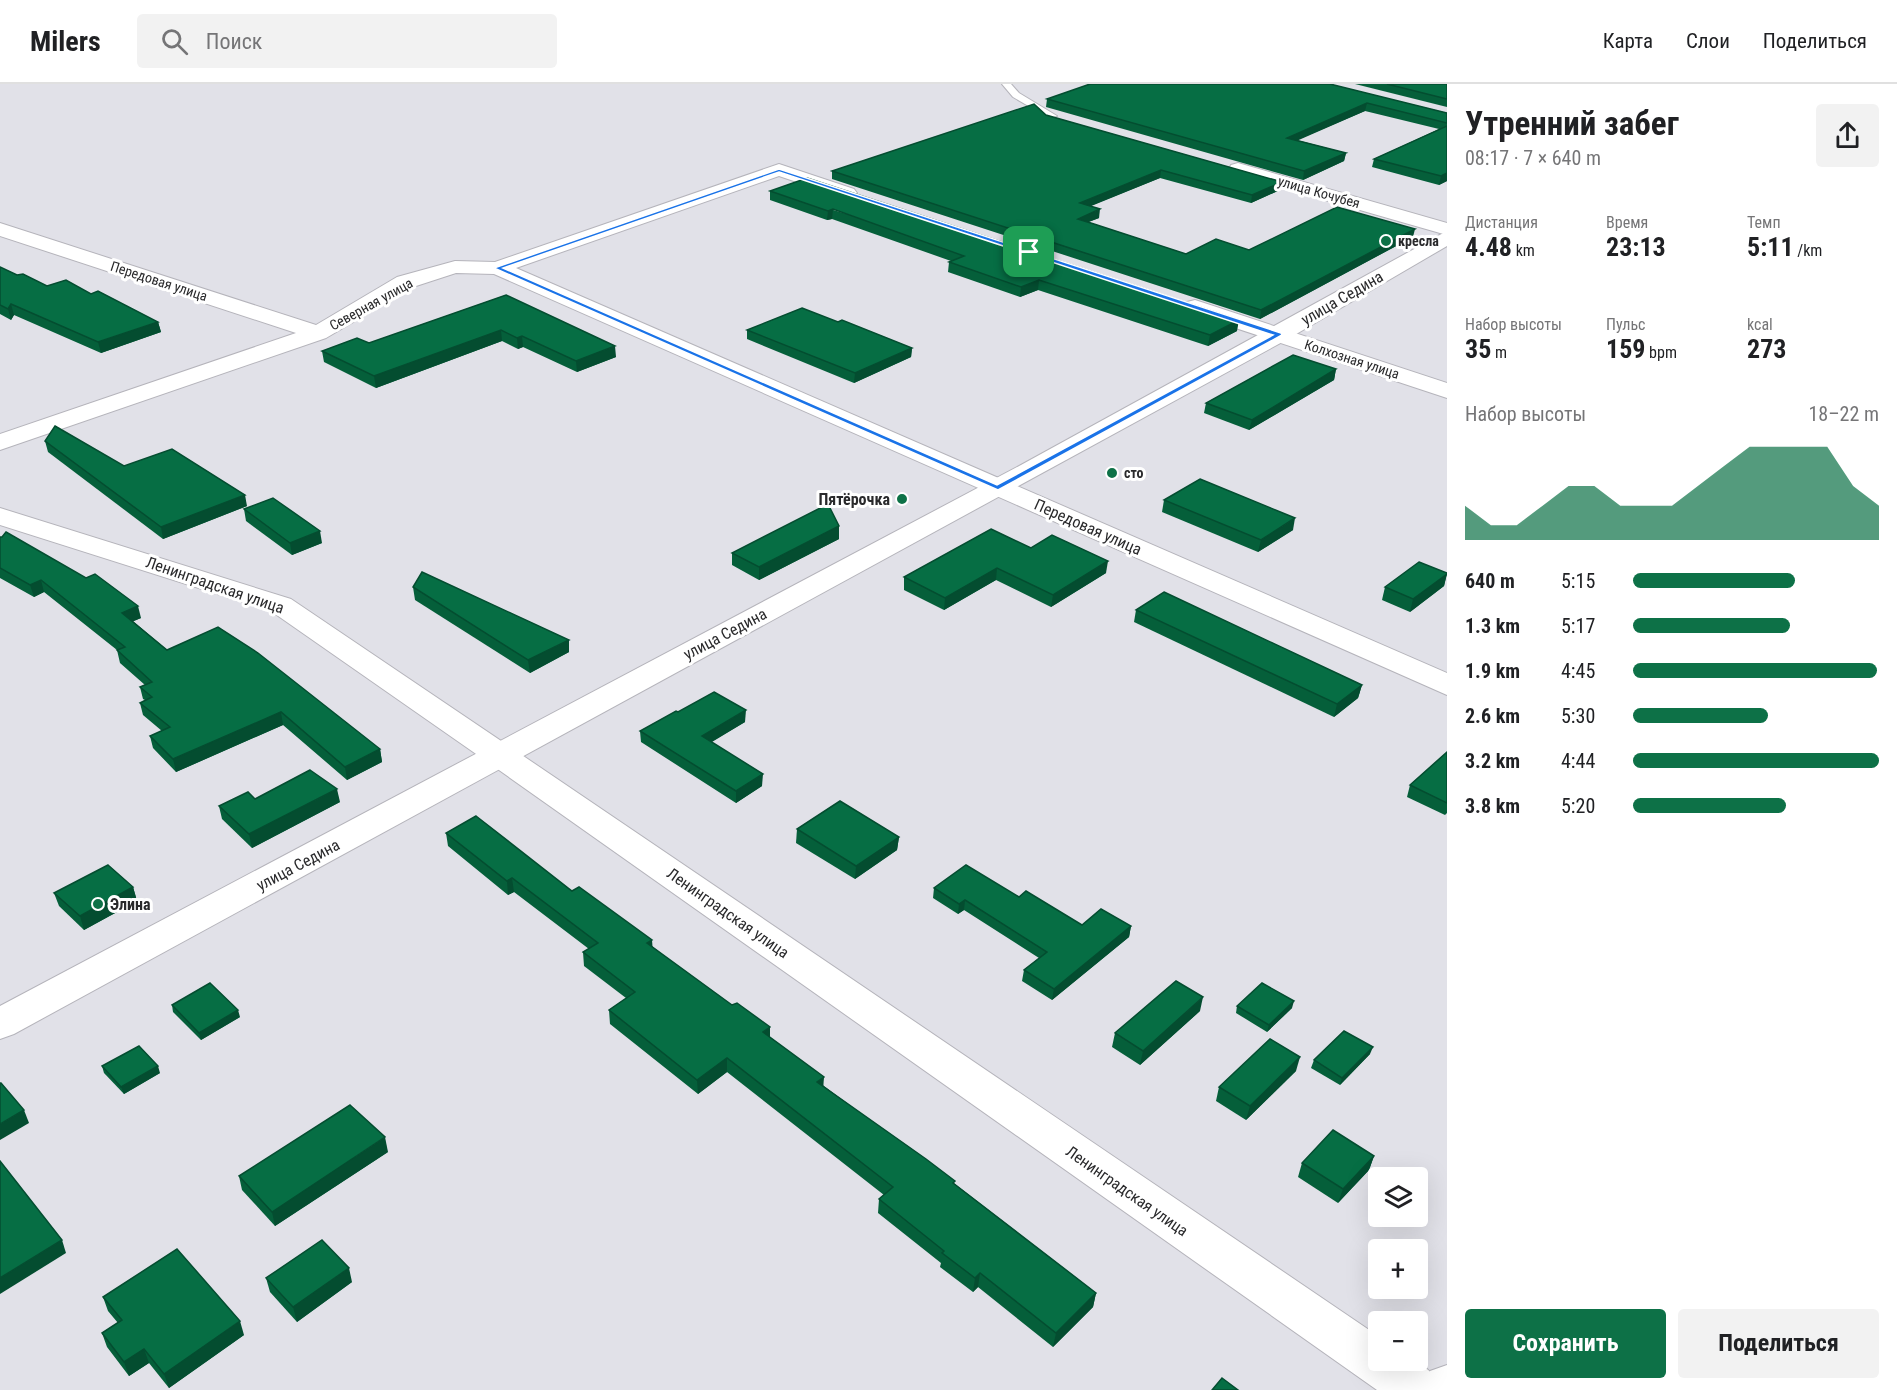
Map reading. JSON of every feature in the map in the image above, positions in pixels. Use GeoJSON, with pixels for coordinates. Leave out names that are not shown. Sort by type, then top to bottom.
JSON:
{"type":"FeatureCollection","features":[{"type":"Feature","properties":{"kind":"street"},"geometry":{"type":"LineString","coordinates":[[1052,117],[1075,123]]}},
{"type":"Feature","properties":{"kind":"street","name":"улица Кочубея"},"geometry":{"type":"LineString","coordinates":[[1221,165],[1447,229]]}},
{"type":"Feature","properties":{"kind":"street","name":"Северная улица"},"geometry":{"type":"LineString","coordinates":[[0,442],[318,333],[405,282],[455,267],[497,268],[779,170],[869,200]]}},
{"type":"Feature","properties":{"kind":"street","name":"Передовая улица"},"geometry":{"type":"LineString","coordinates":[[0,229],[318,333]]}},
{"type":"Feature","properties":{"kind":"street","name":"улица Седина"},"geometry":{"type":"LineString","coordinates":[[0,1024],[998,488],[1278,335],[1447,237]]}},
{"type":"Feature","properties":{"kind":"street","name":"Передовая улица"},"geometry":{"type":"LineString","coordinates":[[497,268],[1447,685]]}},
{"type":"Feature","properties":{"kind":"street","name":"Колхозная улица"},"geometry":{"type":"LineString","coordinates":[[1176,301],[1447,391]]}},
{"type":"Feature","properties":{"kind":"street","name":"Ленинградская улица"},"geometry":{"type":"LineString","coordinates":[[0,516],[281,604],[1417,1390]]}},
{"type":"Feature","properties":{"kind":"lane"},"geometry":{"type":"LineString","coordinates":[[1006,84],[1016,94],[1052,117]]}},
{"type":"Feature","properties":{"kind":"building"},"geometry":{"type":"Polygon","coordinates":[[[1090,84],[1330,84],[1447,113],[1447,123],[1367,103],[1287,138],[1346,153],[1304,171],[1047,99],[1090,84]]]}},
{"type":"Feature","properties":{"kind":"building"},"geometry":{"type":"Polygon","coordinates":[[[1387,84],[1447,84],[1447,99],[1387,84]]]}},
{"type":"Feature","properties":{"kind":"building"},"geometry":{"type":"Polygon","coordinates":[[[1034,104],[1046,115],[1282,182],[1252,195],[1161,170],[1080,203],[1100,209],[1078,219],[1186,254],[1216,239],[1249,250],[1337,207],[1415,229],[1261,310],[832,171],[1034,104]]]}},
{"type":"Feature","properties":{"kind":"building"},"geometry":{"type":"Polygon","coordinates":[[[1447,126],[1447,173],[1441,176],[1374,159],[1447,126]]]}},
{"type":"Feature","properties":{"kind":"building"},"geometry":{"type":"Polygon","coordinates":[[[807,178],[1239,320],[1210,335],[1039,280],[1021,287],[949,262],[964,256],[833,209],[828,211],[770,191],[807,178]]]}},
{"type":"Feature","properties":{"kind":"building"},"geometry":{"type":"Polygon","coordinates":[[[0,267],[17,275],[23,274],[47,286],[66,280],[91,294],[98,291],[158,322],[98,342],[11,304],[8,309],[0,305],[0,267]]]}},
{"type":"Feature","properties":{"kind":"building"},"geometry":{"type":"Polygon","coordinates":[[[506,295],[615,346],[576,361],[522,336],[517,338],[501,330],[374,376],[322,351],[357,338],[369,343],[506,295]]]}},
{"type":"Feature","properties":{"kind":"building"},"geometry":{"type":"Polygon","coordinates":[[[802,308],[838,322],[842,320],[912,348],[855,373],[747,330],[802,308]]]}},
{"type":"Feature","properties":{"kind":"building"},"geometry":{"type":"Polygon","coordinates":[[[1293,355],[1336,369],[1252,420],[1206,403],[1293,355]]]}},
{"type":"Feature","properties":{"kind":"building"},"geometry":{"type":"Polygon","coordinates":[[[55,426],[124,466],[172,449],[245,495],[161,527],[45,441],[55,426]]]}},
{"type":"Feature","properties":{"kind":"building"},"geometry":{"type":"Polygon","coordinates":[[[1200,479],[1295,518],[1261,540],[1164,500],[1200,479]]]}},
{"type":"Feature","properties":{"kind":"building"},"geometry":{"type":"Polygon","coordinates":[[[273,498],[320,531],[290,543],[244,509],[273,498]]]}},
{"type":"Feature","properties":{"kind":"building"},"geometry":{"type":"Polygon","coordinates":[[[828,504],[839,526],[759,567],[732,553],[828,504]]]}},
{"type":"Feature","properties":{"kind":"building"},"geometry":{"type":"Polygon","coordinates":[[[991,529],[1031,548],[1052,535],[1108,561],[1053,595],[997,568],[945,598],[904,577],[991,529]]]}},
{"type":"Feature","properties":{"kind":"building"},"geometry":{"type":"Polygon","coordinates":[[[6,532],[86,578],[95,574],[138,606],[122,613],[167,650],[218,627],[258,653],[380,749],[345,767],[281,712],[173,759],[150,736],[170,727],[140,703],[152,697],[140,687],[152,682],[117,650],[125,647],[41,580],[30,585],[0,568],[0,537],[6,532]]]}},
{"type":"Feature","properties":{"kind":"building"},"geometry":{"type":"Polygon","coordinates":[[[1419,562],[1447,574],[1413,599],[1385,587],[1419,562]]]}},
{"type":"Feature","properties":{"kind":"building"},"geometry":{"type":"Polygon","coordinates":[[[422,572],[569,640],[528,660],[413,587],[422,572]]]}},
{"type":"Feature","properties":{"kind":"building"},"geometry":{"type":"Polygon","coordinates":[[[1164,592],[1362,685],[1337,704],[1136,610],[1164,592]]]}},
{"type":"Feature","properties":{"kind":"building"},"geometry":{"type":"Polygon","coordinates":[[[714,692],[746,710],[702,736],[763,774],[736,791],[640,731],[714,692]]]}},
{"type":"Feature","properties":{"kind":"building"},"geometry":{"type":"Polygon","coordinates":[[[1447,752],[1447,803],[1410,785],[1447,752]]]}},
{"type":"Feature","properties":{"kind":"building"},"geometry":{"type":"Polygon","coordinates":[[[310,770],[337,789],[249,834],[219,806],[248,792],[255,799],[310,770]]]}},
{"type":"Feature","properties":{"kind":"building"},"geometry":{"type":"Polygon","coordinates":[[[840,801],[899,837],[856,866],[797,829],[840,801]]]}},
{"type":"Feature","properties":{"kind":"building"},"geometry":{"type":"Polygon","coordinates":[[[476,816],[572,891],[579,887],[652,940],[647,943],[732,1005],[737,1003],[770,1027],[763,1032],[824,1077],[817,1082],[926,1159],[955,1181],[953,1183],[1096,1293],[1056,1333],[980,1273],[975,1278],[942,1253],[944,1251],[879,1199],[893,1187],[727,1058],[697,1080],[609,1010],[635,992],[583,952],[598,943],[512,878],[507,881],[446,833],[476,816]]]}},
{"type":"Feature","properties":{"kind":"building"},"geometry":{"type":"Polygon","coordinates":[[[108,865],[133,887],[80,916],[54,893],[108,865]]]}},
{"type":"Feature","properties":{"kind":"building"},"geometry":{"type":"Polygon","coordinates":[[[966,865],[1019,897],[1026,891],[1082,925],[1101,909],[1131,926],[1054,989],[1024,970],[1047,952],[965,900],[959,904],[934,888],[966,865]]]}},
{"type":"Feature","properties":{"kind":"building"},"geometry":{"type":"Polygon","coordinates":[[[1176,981],[1203,997],[1143,1051],[1115,1033],[1176,981]]]}},
{"type":"Feature","properties":{"kind":"building"},"geometry":{"type":"Polygon","coordinates":[[[210,983],[238,1010],[199,1033],[172,1005],[210,983]]]}},
{"type":"Feature","properties":{"kind":"building"},"geometry":{"type":"Polygon","coordinates":[[[1262,983],[1294,1001],[1269,1025],[1237,1006],[1262,983]]]}},
{"type":"Feature","properties":{"kind":"building"},"geometry":{"type":"Polygon","coordinates":[[[1344,1031],[1373,1047],[1342,1078],[1314,1060],[1344,1031]]]}},
{"type":"Feature","properties":{"kind":"building"},"geometry":{"type":"Polygon","coordinates":[[[1270,1039],[1300,1057],[1250,1106],[1219,1087],[1270,1039]]]}},
{"type":"Feature","properties":{"kind":"building"},"geometry":{"type":"Polygon","coordinates":[[[139,1046],[158,1066],[121,1087],[102,1066],[139,1046]]]}},
{"type":"Feature","properties":{"kind":"building"},"geometry":{"type":"Polygon","coordinates":[[[0,1083],[24,1110],[0,1124],[0,1083]]]}},
{"type":"Feature","properties":{"kind":"building"},"geometry":{"type":"Polygon","coordinates":[[[350,1105],[385,1137],[272,1212],[239,1176],[350,1105]]]}},
{"type":"Feature","properties":{"kind":"building"},"geometry":{"type":"Polygon","coordinates":[[[1333,1130],[1374,1156],[1343,1189],[1302,1163],[1333,1130]]]}},
{"type":"Feature","properties":{"kind":"building"},"geometry":{"type":"Polygon","coordinates":[[[0,1161],[62,1240],[0,1278],[0,1161]]]}},
{"type":"Feature","properties":{"kind":"building"},"geometry":{"type":"Polygon","coordinates":[[[322,1240],[349,1268],[293,1307],[266,1278],[322,1240]]]}},
{"type":"Feature","properties":{"kind":"building"},"geometry":{"type":"Polygon","coordinates":[[[177,1249],[240,1321],[164,1374],[144,1349],[124,1362],[102,1333],[122,1320],[103,1297],[177,1249]]]}},
{"type":"Feature","properties":{"kind":"building"},"geometry":{"type":"Polygon","coordinates":[[[1222,1378],[1238,1390],[1212,1390],[1222,1378]]]}},
{"type":"Feature","properties":{"kind":"place","name":"кресла"},"geometry":{"type":"Point","coordinates":[1386,241]}},
{"type":"Feature","properties":{"kind":"place","name":"сто"},"geometry":{"type":"Point","coordinates":[1112,473]}},
{"type":"Feature","properties":{"kind":"place","name":"Пятёрочка"},"geometry":{"type":"Point","coordinates":[902,499]}},
{"type":"Feature","properties":{"kind":"place","name":"Элина"},"geometry":{"type":"Point","coordinates":[98,904]}},
{"type":"Feature","properties":{"kind":"route"},"geometry":{"type":"LineString","coordinates":[[779,170],[1029,252],[1278,335],[998,488],[497,268],[779,170]]}}]}
